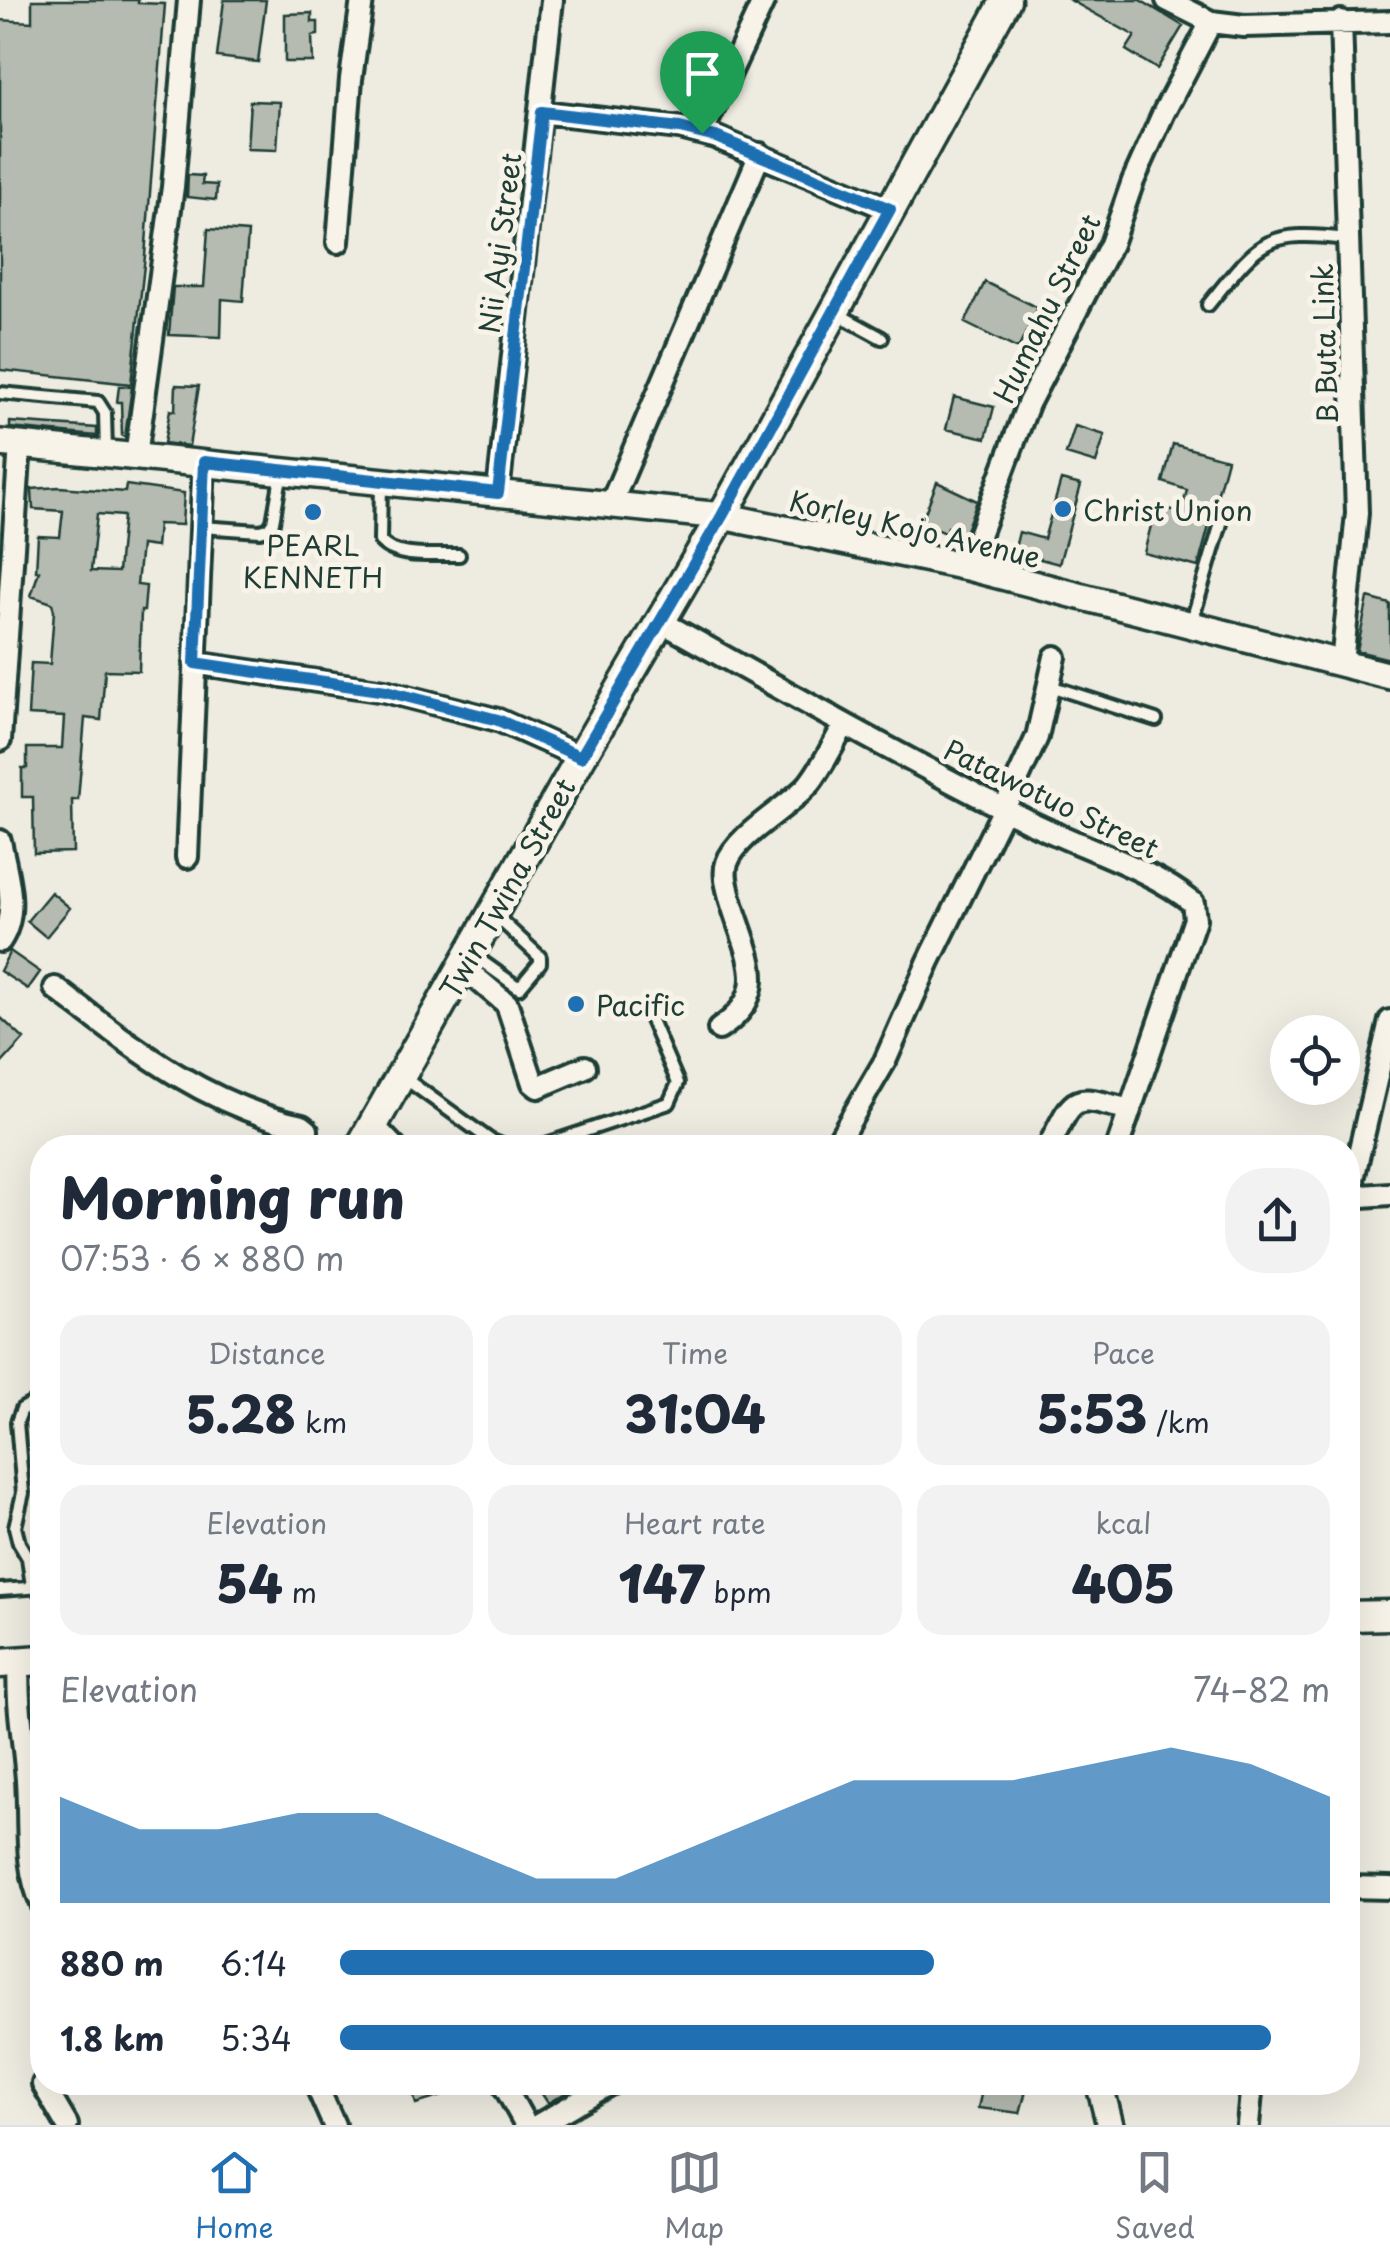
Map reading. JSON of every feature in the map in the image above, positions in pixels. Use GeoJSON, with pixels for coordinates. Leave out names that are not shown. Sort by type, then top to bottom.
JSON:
{"type":"FeatureCollection","features":[{"type":"Feature","properties":{"kind":"main road","name":"Twin Twina Street"},"geometry":{"type":"LineString","coordinates":[[368,1135],[722,516],[1006,0]]}},
{"type":"Feature","properties":{"kind":"main road"},"geometry":{"type":"LineString","coordinates":[[1360,1616],[1390,1616]]}},
{"type":"Feature","properties":{"kind":"street"},"geometry":{"type":"LineString","coordinates":[[136,456],[173,187],[189,0]]}},
{"type":"Feature","properties":{"kind":"street"},"geometry":{"type":"LineString","coordinates":[[338,242],[351,80],[362,0]]}},
{"type":"Feature","properties":{"kind":"street","name":"Nii Ayi Street"},"geometry":{"type":"LineString","coordinates":[[498,493],[552,0]]}},
{"type":"Feature","properties":{"kind":"street"},"geometry":{"type":"LineString","coordinates":[[702,133],[764,0]]}},
{"type":"Feature","properties":{"kind":"street"},"geometry":{"type":"LineString","coordinates":[[1167,0],[1211,22],[1244,26],[1390,22]]}},
{"type":"Feature","properties":{"kind":"street","name":"B Buta Link"},"geometry":{"type":"LineString","coordinates":[[1341,21],[1358,513],[1342,664]]}},
{"type":"Feature","properties":{"kind":"street","name":"Humahu Street"},"geometry":{"type":"LineString","coordinates":[[967,567],[1028,404],[1111,244],[1133,181],[1164,112],[1211,22]]}},
{"type":"Feature","properties":{"kind":"street"},"geometry":{"type":"LineString","coordinates":[[542,112],[702,133],[890,209]]}},
{"type":"Feature","properties":{"kind":"street"},"geometry":{"type":"LineString","coordinates":[[610,506],[760,154]]}},
{"type":"Feature","properties":{"kind":"street"},"geometry":{"type":"LineString","coordinates":[[0,740],[10,443]]}},
{"type":"Feature","properties":{"kind":"street","name":"Korley Kojo Avenue"},"geometry":{"type":"LineString","coordinates":[[10,443],[722,516],[967,567],[1390,676]]}},
{"type":"Feature","properties":{"kind":"street"},"geometry":{"type":"LineString","coordinates":[[187,857],[204,462]]}},
{"type":"Feature","properties":{"kind":"street","name":"Patawotuo Street"},"geometry":{"type":"LineString","coordinates":[[660,621],[1004,810],[1153,878],[1193,903],[1195,919],[1121,1135]]}},
{"type":"Feature","properties":{"kind":"street"},"geometry":{"type":"LineString","coordinates":[[842,1135],[885,1061],[1037,737],[1056,657]]}},
{"type":"Feature","properties":{"kind":"street"},"geometry":{"type":"LineString","coordinates":[[195,663],[404,696],[498,720],[581,757]]}},
{"type":"Feature","properties":{"kind":"street"},"geometry":{"type":"LineString","coordinates":[[719,1029],[739,1016],[751,995],[752,969],[726,883],[725,867],[733,850],[808,785],[844,725]]}},
{"type":"Feature","properties":{"kind":"street"},"geometry":{"type":"LineString","coordinates":[[0,841],[12,903],[0,940]]}},
{"type":"Feature","properties":{"kind":"street"},"geometry":{"type":"LineString","coordinates":[[467,960],[507,1004],[533,1083],[538,1087],[584,1067]]}},
{"type":"Feature","properties":{"kind":"street"},"geometry":{"type":"LineString","coordinates":[[55,988],[198,1090],[302,1126],[307,1135]]}},
{"type":"Feature","properties":{"kind":"street"},"geometry":{"type":"LineString","coordinates":[[1360,1148],[1390,1022]]}},
{"type":"Feature","properties":{"kind":"street"},"geometry":{"type":"LineString","coordinates":[[1055,1135],[1071,1104],[1080,1099],[1130,1110]]}},
{"type":"Feature","properties":{"kind":"street"},"geometry":{"type":"LineString","coordinates":[[1360,1196],[1390,1194]]}},
{"type":"Feature","properties":{"kind":"street"},"geometry":{"type":"LineString","coordinates":[[21,1661],[16,1698],[30,1800]]}},
{"type":"Feature","properties":{"kind":"street"},"geometry":{"type":"LineString","coordinates":[[1360,1888],[1390,1888]]}},
{"type":"Feature","properties":{"kind":"street"},"geometry":{"type":"LineString","coordinates":[[49,2095],[67,2125]]}},
{"type":"Feature","properties":{"kind":"street"},"geometry":{"type":"LineString","coordinates":[[321,2095],[334,2125]]}},
{"type":"Feature","properties":{"kind":"street"},"geometry":{"type":"LineString","coordinates":[[509,2095],[526,2125]]}},
{"type":"Feature","properties":{"kind":"street"},"geometry":{"type":"LineString","coordinates":[[538,2125],[591,2095]]}},
{"type":"Feature","properties":{"kind":"street"},"geometry":{"type":"LineString","coordinates":[[1102,2095],[1110,2125]]}},
{"type":"Feature","properties":{"kind":"street"},"geometry":{"type":"LineString","coordinates":[[1248,2125],[1251,2095]]}},
{"type":"Feature","properties":{"kind":"lane"},"geometry":{"type":"LineString","coordinates":[[1208,305],[1249,254],[1272,240],[1302,234],[1348,240]]}},
{"type":"Feature","properties":{"kind":"lane"},"geometry":{"type":"LineString","coordinates":[[834,311],[882,338]]}},
{"type":"Feature","properties":{"kind":"lane"},"geometry":{"type":"LineString","coordinates":[[0,393],[98,402],[105,413],[106,453]]}},
{"type":"Feature","properties":{"kind":"lane"},"geometry":{"type":"LineString","coordinates":[[201,527],[268,529],[273,522],[282,470]]}},
{"type":"Feature","properties":{"kind":"lane"},"geometry":{"type":"LineString","coordinates":[[381,481],[380,542],[384,547],[400,552],[459,555]]}},
{"type":"Feature","properties":{"kind":"lane"},"geometry":{"type":"LineString","coordinates":[[1191,626],[1224,510]]}},
{"type":"Feature","properties":{"kind":"lane"},"geometry":{"type":"LineString","coordinates":[[1050,686],[1156,720]]}},
{"type":"Feature","properties":{"kind":"lane"},"geometry":{"type":"LineString","coordinates":[[467,960],[519,988],[540,963],[540,957],[494,913]]}},
{"type":"Feature","properties":{"kind":"lane"},"geometry":{"type":"LineString","coordinates":[[573,1135],[670,1103],[678,1083],[650,1018]]}},
{"type":"Feature","properties":{"kind":"lane"},"geometry":{"type":"LineString","coordinates":[[402,1077],[483,1135]]}},
{"type":"Feature","properties":{"kind":"lane"},"geometry":{"type":"LineString","coordinates":[[30,1405],[22,1409],[17,1422],[23,1493],[15,1527],[30,1564]]}},
{"type":"Feature","properties":{"kind":"lane"},"geometry":{"type":"LineString","coordinates":[[0,1590],[30,1588]]}},
{"type":"Feature","properties":{"kind":"building"},"geometry":{"type":"Polygon","coordinates":[[[32,0],[138,0],[165,4],[131,384],[0,370],[0,20],[32,22],[32,0]]]}},
{"type":"Feature","properties":{"kind":"building"},"geometry":{"type":"Polygon","coordinates":[[[224,0],[266,0],[258,62],[217,57],[224,0]]]}},
{"type":"Feature","properties":{"kind":"building"},"geometry":{"type":"Polygon","coordinates":[[[1070,0],[1140,0],[1183,26],[1157,69],[1126,50],[1135,36],[1070,0]]]}},
{"type":"Feature","properties":{"kind":"building"},"geometry":{"type":"Polygon","coordinates":[[[312,13],[312,22],[318,22],[318,35],[312,36],[313,62],[285,62],[285,14],[312,13]]]}},
{"type":"Feature","properties":{"kind":"building"},"geometry":{"type":"Polygon","coordinates":[[[250,101],[280,102],[277,150],[247,149],[250,101]]]}},
{"type":"Feature","properties":{"kind":"building"},"geometry":{"type":"Polygon","coordinates":[[[188,175],[203,176],[202,184],[217,185],[216,200],[187,197],[188,175]]]}},
{"type":"Feature","properties":{"kind":"building"},"geometry":{"type":"Polygon","coordinates":[[[208,229],[248,232],[243,301],[222,299],[221,337],[169,335],[173,287],[204,287],[208,229]]]}},
{"type":"Feature","properties":{"kind":"building"},"geometry":{"type":"Polygon","coordinates":[[[985,282],[1038,308],[1018,349],[965,323],[985,282]]]}},
{"type":"Feature","properties":{"kind":"building"},"geometry":{"type":"Polygon","coordinates":[[[176,385],[199,386],[189,446],[164,443],[170,410],[175,411],[176,385]]]}},
{"type":"Feature","properties":{"kind":"building"},"geometry":{"type":"Polygon","coordinates":[[[119,386],[132,387],[125,437],[121,402],[117,402],[119,386]]]}},
{"type":"Feature","properties":{"kind":"building"},"geometry":{"type":"Polygon","coordinates":[[[954,397],[994,407],[986,438],[946,429],[954,397]]]}},
{"type":"Feature","properties":{"kind":"building"},"geometry":{"type":"Polygon","coordinates":[[[10,422],[97,428],[97,436],[10,428],[10,422]]]}},
{"type":"Feature","properties":{"kind":"building"},"geometry":{"type":"Polygon","coordinates":[[[1075,426],[1105,435],[1096,463],[1066,454],[1075,426]]]}},
{"type":"Feature","properties":{"kind":"building"},"geometry":{"type":"Polygon","coordinates":[[[1173,444],[1227,459],[1198,567],[1144,553],[1156,506],[1181,512],[1187,490],[1163,482],[1173,444]]]}},
{"type":"Feature","properties":{"kind":"building","name":"Christ Union"},"geometry":{"type":"Polygon","coordinates":[[[1061,480],[1081,485],[1059,564],[1014,552],[1019,532],[1044,539],[1061,480]]]}},
{"type":"Feature","properties":{"kind":"building"},"geometry":{"type":"Polygon","coordinates":[[[937,482],[977,501],[965,533],[948,527],[946,533],[921,523],[937,482]]]}},
{"type":"Feature","properties":{"kind":"building"},"geometry":{"type":"Polygon","coordinates":[[[126,485],[184,493],[182,525],[158,524],[156,547],[141,545],[137,585],[146,586],[139,671],[105,670],[101,720],[85,718],[78,800],[72,800],[73,852],[34,853],[33,797],[22,797],[22,768],[27,768],[27,748],[62,748],[64,717],[28,715],[31,663],[50,664],[54,611],[52,603],[31,596],[39,571],[38,536],[60,537],[63,511],[33,509],[32,489],[125,492],[126,485]],[[97,514],[91,571],[118,572],[123,516],[97,514]]]}},
{"type":"Feature","properties":{"kind":"building"},"geometry":{"type":"Polygon","coordinates":[[[1368,598],[1390,604],[1390,659],[1357,651],[1368,598]]]}},
{"type":"Feature","properties":{"kind":"building"},"geometry":{"type":"Polygon","coordinates":[[[51,892],[70,908],[46,937],[27,921],[51,892]]]}},
{"type":"Feature","properties":{"kind":"building"},"geometry":{"type":"Polygon","coordinates":[[[10,951],[40,972],[28,989],[0,971],[10,951]]]}},
{"type":"Feature","properties":{"kind":"building"},"geometry":{"type":"Polygon","coordinates":[[[0,1017],[24,1039],[0,1065],[0,1017]]]}},
{"type":"Feature","properties":{"kind":"building"},"geometry":{"type":"Polygon","coordinates":[[[413,2095],[446,2095],[416,2104],[413,2095]]]}},
{"type":"Feature","properties":{"kind":"building"},"geometry":{"type":"Polygon","coordinates":[[[543,2095],[562,2095],[548,2103],[543,2095]]]}},
{"type":"Feature","properties":{"kind":"building"},"geometry":{"type":"Polygon","coordinates":[[[981,2095],[1025,2095],[1020,2113],[978,2108],[981,2095]]]}},
{"type":"Feature","properties":{"kind":"place","name":"Christ Union"},"geometry":{"type":"Point","coordinates":[1063,509]}},
{"type":"Feature","properties":{"kind":"place","name":"PEARL KENNETH"},"geometry":{"type":"Point","coordinates":[313,512]}},
{"type":"Feature","properties":{"kind":"place","name":"Pacific"},"geometry":{"type":"Point","coordinates":[576,1004]}},
{"type":"Feature","properties":{"kind":"route"},"geometry":{"type":"LineString","coordinates":[[542,112],[702,133],[890,209],[722,516],[581,757],[498,720],[386,691],[195,663],[204,462],[498,493],[542,112]]}}]}
